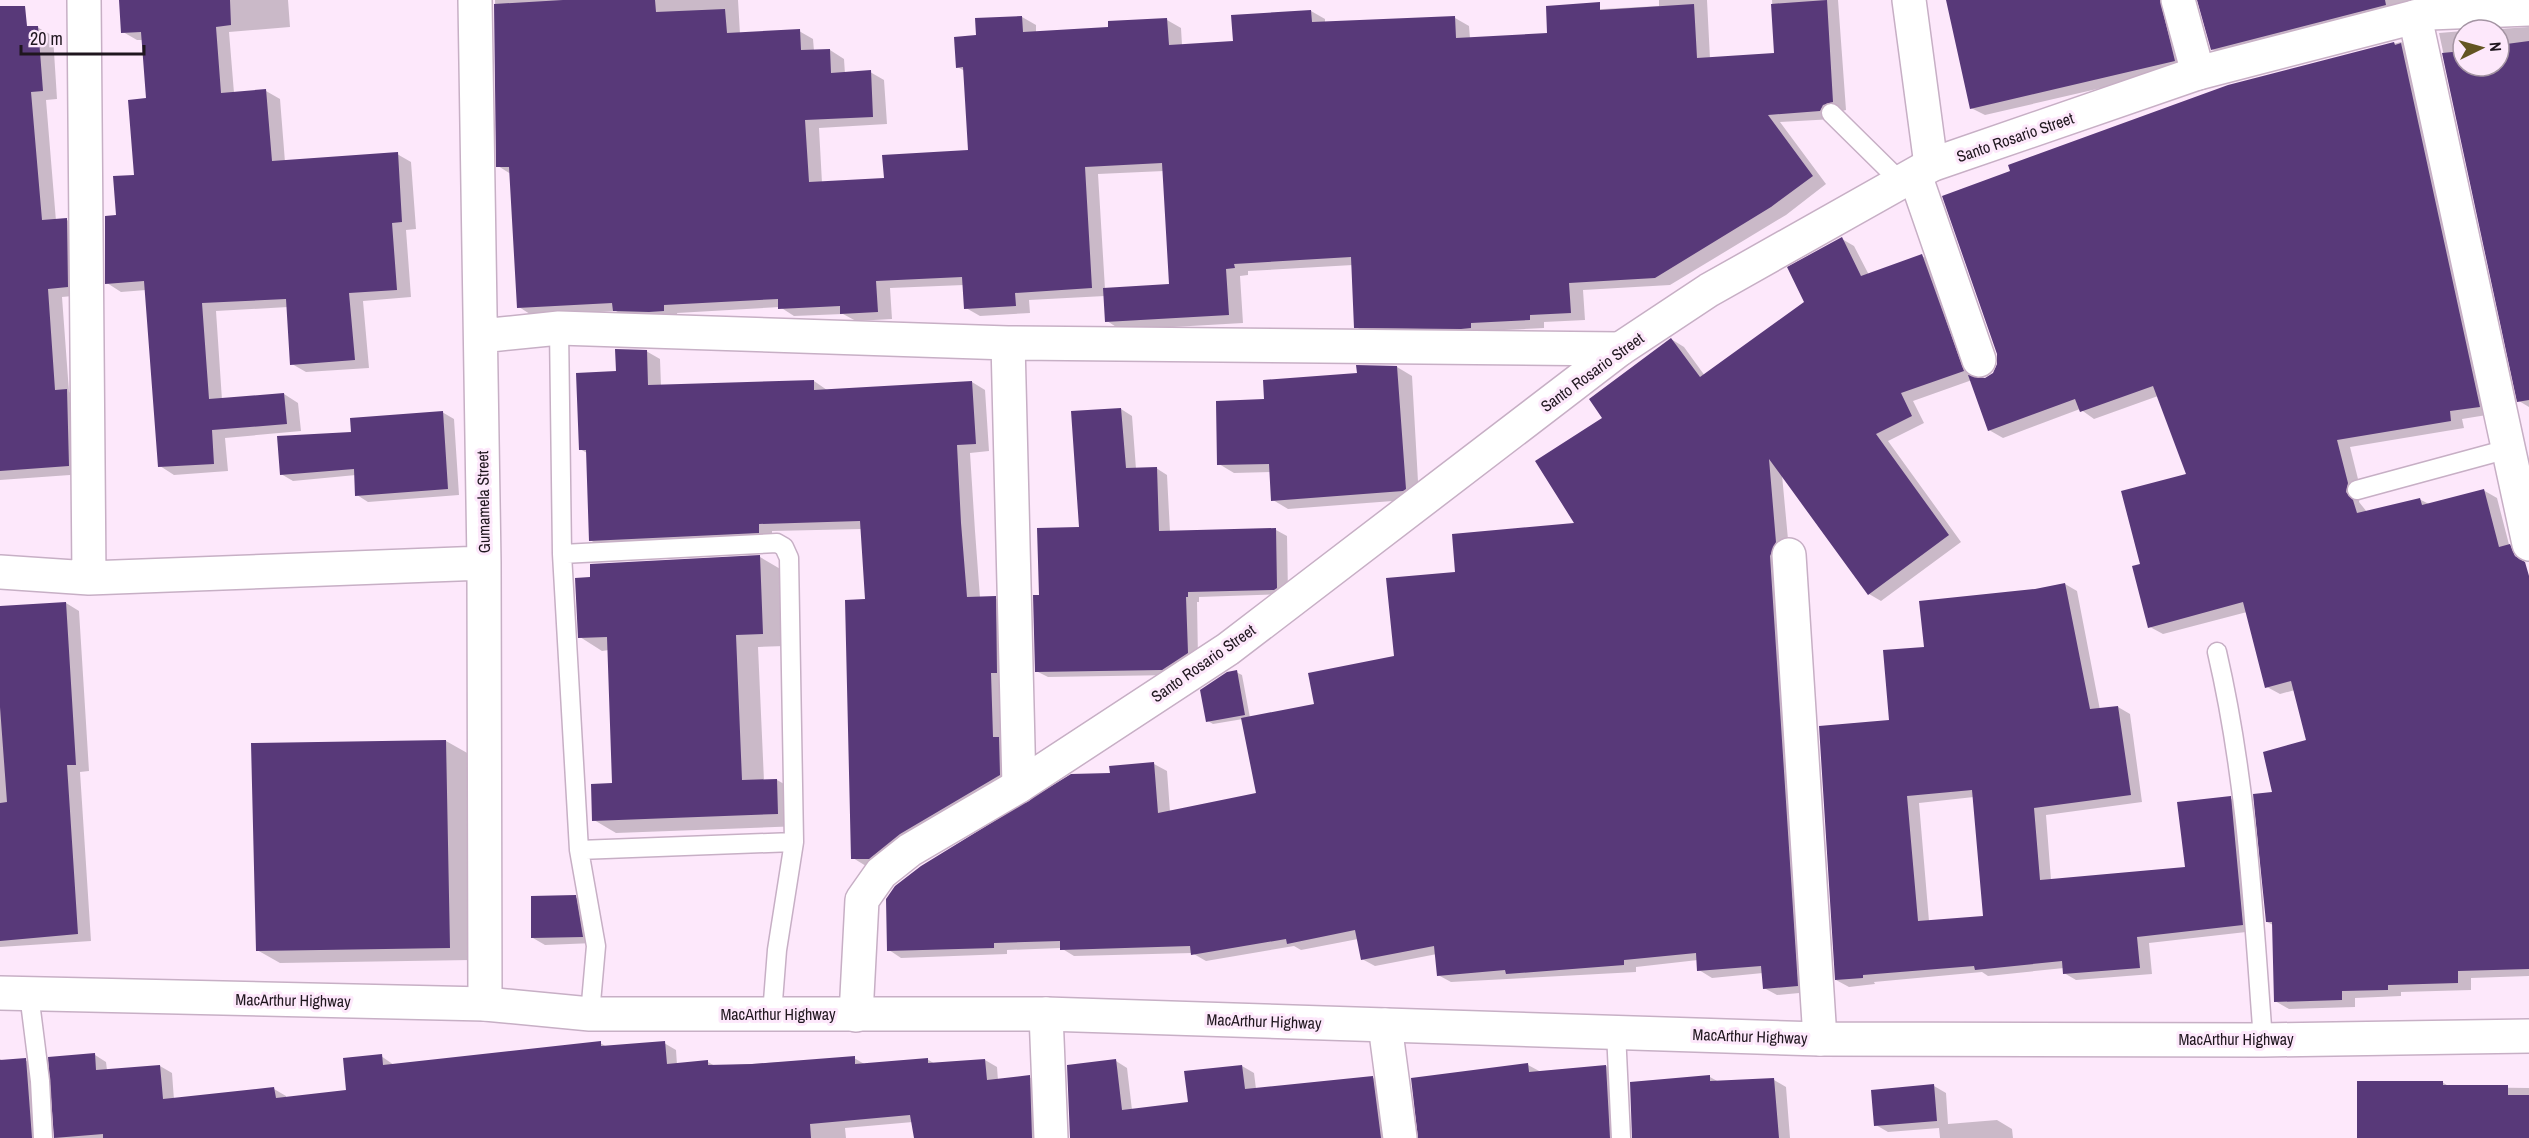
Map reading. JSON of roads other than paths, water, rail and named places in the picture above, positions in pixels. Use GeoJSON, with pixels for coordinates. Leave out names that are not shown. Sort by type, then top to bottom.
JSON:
{"type":"FeatureCollection","features":[{"type":"Feature","properties":{"kind":"main road"},"geometry":{"type":"LineString","coordinates":[[84,0],[89,578]]}},
{"type":"Feature","properties":{"kind":"main road","name":"Gumamela Street"},"geometry":{"type":"LineString","coordinates":[[475,0],[484,563],[485,1004]]}},
{"type":"Feature","properties":{"kind":"main road"},"geometry":{"type":"LineString","coordinates":[[1909,0],[1916,174],[1979,360]]}},
{"type":"Feature","properties":{"kind":"main road"},"geometry":{"type":"LineString","coordinates":[[2178,0],[2198,73]]}},
{"type":"Feature","properties":{"kind":"main road","name":"Santo Rosario Street"},"geometry":{"type":"LineString","coordinates":[[856,1014],[861,900],[881,873],[910,850],[1019,786],[1228,649],[1620,349],[1709,290],[1916,174],[2198,73],[2424,10],[2529,9]]}},
{"type":"Feature","properties":{"kind":"main road"},"geometry":{"type":"LineString","coordinates":[[2424,10],[2508,449],[2529,544]]}},
{"type":"Feature","properties":{"kind":"main road"},"geometry":{"type":"LineString","coordinates":[[481,336],[559,328],[1008,344],[1620,349]]}},
{"type":"Feature","properties":{"kind":"main road"},"geometry":{"type":"LineString","coordinates":[[1008,344],[1019,786]]}},
{"type":"Feature","properties":{"kind":"main road"},"geometry":{"type":"LineString","coordinates":[[1789,555],[1821,1039]]}},
{"type":"Feature","properties":{"kind":"main road"},"geometry":{"type":"LineString","coordinates":[[0,572],[89,578],[484,563]]}},
{"type":"Feature","properties":{"kind":"main road","name":"MacArthur Highway"},"geometry":{"type":"LineString","coordinates":[[15,993],[485,1004],[590,1014],[1046,1014],[1821,1039],[2263,1040],[2529,1036]]}},
{"type":"Feature","properties":{"kind":"main road"},"geometry":{"type":"LineString","coordinates":[[1046,1014],[1051,1138]]}},
{"type":"Feature","properties":{"kind":"main road"},"geometry":{"type":"LineString","coordinates":[[1385,1025],[1400,1138]]}},
{"type":"Feature","properties":{"kind":"lane"},"geometry":{"type":"LineString","coordinates":[[1831,113],[1916,174]]}},
{"type":"Feature","properties":{"kind":"lane"},"geometry":{"type":"LineString","coordinates":[[559,328],[562,554],[579,850],[596,946],[590,1014]]}},
{"type":"Feature","properties":{"kind":"lane"},"geometry":{"type":"LineString","coordinates":[[2357,490],[2508,449]]}},
{"type":"Feature","properties":{"kind":"lane"},"geometry":{"type":"LineString","coordinates":[[562,554],[777,543],[784,548],[789,558],[794,842],[777,950],[772,1014]]}},
{"type":"Feature","properties":{"kind":"lane"},"geometry":{"type":"LineString","coordinates":[[2217,652],[2228,699],[2246,814],[2263,1040]]}},
{"type":"Feature","properties":{"kind":"lane"},"geometry":{"type":"LineString","coordinates":[[579,850],[794,842]]}},
{"type":"Feature","properties":{"kind":"lane"},"geometry":{"type":"LineString","coordinates":[[15,993],[40,1081],[43,1138]]}},
{"type":"Feature","properties":{"kind":"lane"},"geometry":{"type":"LineString","coordinates":[[1616,1032],[1621,1138]]}}]}
